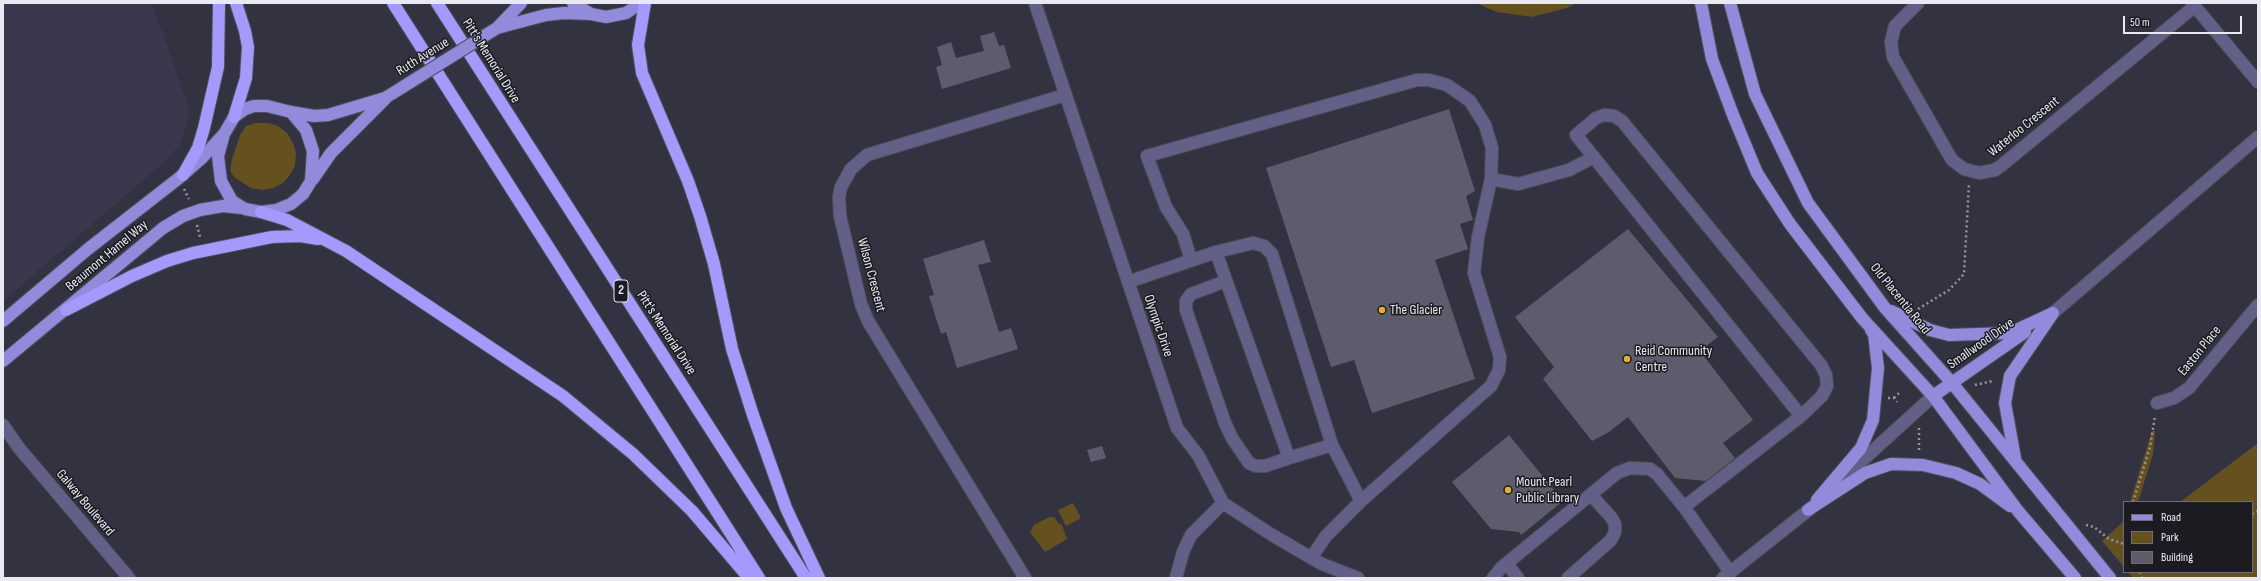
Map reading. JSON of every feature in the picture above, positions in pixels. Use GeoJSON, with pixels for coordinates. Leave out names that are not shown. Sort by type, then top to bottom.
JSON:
{"type":"FeatureCollection","features":[{"type":"Feature","properties":{"kind":"highway"},"geometry":{"type":"LineString","coordinates":[[183,175],[198,148],[218,67],[219,3]]}},
{"type":"Feature","properties":{"kind":"highway"},"geometry":{"type":"LineString","coordinates":[[234,117],[245,84],[248,55],[245,31],[236,3]]}},
{"type":"Feature","properties":{"kind":"highway"},"geometry":{"type":"LineString","coordinates":[[393,3],[758,578]]}},
{"type":"Feature","properties":{"kind":"highway","name":"Pitt's Memorial Drive"},"geometry":{"type":"LineString","coordinates":[[437,3],[806,578]]}},
{"type":"Feature","properties":{"kind":"highway"},"geometry":{"type":"LineString","coordinates":[[645,3],[638,45],[642,73],[688,181],[700,216],[714,264],[732,349],[752,415],[786,508],[819,578]]}},
{"type":"Feature","properties":{"kind":"highway"},"geometry":{"type":"LineString","coordinates":[[261,212],[287,220],[328,241],[378,271],[563,396],[633,454],[692,511],[749,578]]}},
{"type":"Feature","properties":{"kind":"highway"},"geometry":{"type":"LineString","coordinates":[[66,310],[153,267],[202,251],[272,237],[300,236],[328,241]]}},
{"type":"Feature","properties":{"kind":"main road"},"geometry":{"type":"LineString","coordinates":[[497,28],[521,3]]}},
{"type":"Feature","properties":{"kind":"main road"},"geometry":{"type":"LineString","coordinates":[[573,3],[591,14]]}},
{"type":"Feature","properties":{"kind":"main road","name":"Ruth Avenue"},"geometry":{"type":"LineString","coordinates":[[385,98],[497,28],[564,13],[591,14],[606,17],[620,15],[632,10],[641,3]]}},
{"type":"Feature","properties":{"kind":"main road"},"geometry":{"type":"LineString","coordinates":[[1701,3],[1712,59],[1757,173],[1790,224],[1874,334],[1878,368],[1873,420],[1861,448],[1808,510]]}},
{"type":"Feature","properties":{"kind":"main road","name":"Old Placentia Road"},"geometry":{"type":"LineString","coordinates":[[1730,3],[1755,94],[1808,203],[1885,308],[1952,383],[2110,578]]}},
{"type":"Feature","properties":{"kind":"main road"},"geometry":{"type":"LineString","coordinates":[[385,98],[331,153],[303,194],[291,204],[276,210],[261,212],[245,209],[232,201],[221,181],[218,156],[224,134],[234,117],[244,109],[254,106],[267,106],[314,116],[328,115],[385,98]]}},
{"type":"Feature","properties":{"kind":"main road"},"geometry":{"type":"LineString","coordinates":[[291,112],[306,130],[313,150],[311,181]]}},
{"type":"Feature","properties":{"kind":"main road","name":"Beaumont Hamel Way"},"geometry":{"type":"LineString","coordinates":[[3,321],[88,249],[183,175],[224,134]]}},
{"type":"Feature","properties":{"kind":"main road","name":"Beaumont Hamel Way"},"geometry":{"type":"LineString","coordinates":[[5,361],[144,242],[183,216],[211,207],[223,206],[245,209]]}},
{"type":"Feature","properties":{"kind":"main road"},"geometry":{"type":"LineString","coordinates":[[1885,308],[1930,330],[1949,335],[2010,333],[2053,313]]}},
{"type":"Feature","properties":{"kind":"main road"},"geometry":{"type":"LineString","coordinates":[[2016,461],[2006,403],[2010,376],[2053,313]]}},
{"type":"Feature","properties":{"kind":"main road","name":"Smallwood Drive"},"geometry":{"type":"LineString","coordinates":[[1933,396],[2053,313]]}},
{"type":"Feature","properties":{"kind":"main road"},"geometry":{"type":"LineString","coordinates":[[1862,318],[1933,396],[2018,511],[2075,578]]}},
{"type":"Feature","properties":{"kind":"main road"},"geometry":{"type":"LineString","coordinates":[[1808,510],[1866,473],[1891,464],[1923,465],[1956,473],[1980,484],[2018,511]]}},
{"type":"Feature","properties":{"kind":"street","name":"Olympic Drive"},"geometry":{"type":"LineString","coordinates":[[1035,3],[1177,428],[1198,455],[1222,503]]}},
{"type":"Feature","properties":{"kind":"street"},"geometry":{"type":"LineString","coordinates":[[1918,3],[1895,26],[1891,42],[1893,57],[1947,154],[1957,165],[1971,172]]}},
{"type":"Feature","properties":{"kind":"street"},"geometry":{"type":"LineString","coordinates":[[2194,5],[2258,82]]}},
{"type":"Feature","properties":{"kind":"street","name":"Waterloo Crescent"},"geometry":{"type":"LineString","coordinates":[[1971,172],[1987,172],[2002,165],[2194,5]]}},
{"type":"Feature","properties":{"kind":"street"},"geometry":{"type":"LineString","coordinates":[[1191,260],[1183,234],[1166,207],[1147,156],[1416,80],[1429,80],[1447,85],[1470,101],[1479,114],[1492,148],[1491,179],[1478,237],[1474,273],[1500,357],[1499,370],[1491,386],[1361,501],[1326,536],[1311,558]]}},
{"type":"Feature","properties":{"kind":"street","name":"Wilson Crescent"},"geometry":{"type":"LineString","coordinates":[[1024,578],[868,321],[861,304],[840,216],[839,197],[841,187],[850,168],[867,155],[1065,95]]}},
{"type":"Feature","properties":{"kind":"street"},"geometry":{"type":"LineString","coordinates":[[1684,507],[1800,416],[1822,396],[1827,386],[1826,375],[1821,365],[1622,121],[1614,116],[1604,115],[1596,118],[1576,135],[1800,416]]}},
{"type":"Feature","properties":{"kind":"street","name":"Smallwood Drive"},"geometry":{"type":"LineString","coordinates":[[2053,313],[2258,137]]}},
{"type":"Feature","properties":{"kind":"street"},"geometry":{"type":"LineString","coordinates":[[1491,179],[1518,184],[1537,180],[1569,170],[1594,157]]}},
{"type":"Feature","properties":{"kind":"street"},"geometry":{"type":"LineString","coordinates":[[1128,282],[1216,252],[1253,243],[1264,246],[1272,254],[1332,444],[1361,501]]}},
{"type":"Feature","properties":{"kind":"street"},"geometry":{"type":"LineString","coordinates":[[1216,252],[1289,458]]}},
{"type":"Feature","properties":{"kind":"street"},"geometry":{"type":"LineString","coordinates":[[1226,281],[1191,294],[1186,301],[1186,310],[1222,415],[1232,438],[1249,462],[1256,466],[1265,466],[1332,444]]}},
{"type":"Feature","properties":{"kind":"street","name":"Easton Place"},"geometry":{"type":"LineString","coordinates":[[2157,403],[2174,398],[2189,388],[2258,305]]}},
{"type":"Feature","properties":{"kind":"street","name":"Smallwood Drive"},"geometry":{"type":"LineString","coordinates":[[1727,575],[1808,510],[1933,396]]}},
{"type":"Feature","properties":{"kind":"street","name":"Galway Boulevard"},"geometry":{"type":"LineString","coordinates":[[3,431],[129,578]]}},
{"type":"Feature","properties":{"kind":"street"},"geometry":{"type":"LineString","coordinates":[[1493,578],[1507,564],[1617,473],[1630,468],[1641,467],[1650,469],[1657,474],[1684,507],[1727,575]]}},
{"type":"Feature","properties":{"kind":"street"},"geometry":{"type":"LineString","coordinates":[[1568,578],[1611,540],[1615,532],[1615,524],[1611,517],[1591,495]]}},
{"type":"Feature","properties":{"kind":"street"},"geometry":{"type":"LineString","coordinates":[[1176,578],[1183,552],[1191,535],[1222,503],[1311,558],[1358,578]]}},
{"type":"Feature","properties":{"kind":"street"},"geometry":{"type":"LineString","coordinates":[[1507,564],[1518,578]]}},
{"type":"Feature","properties":{"kind":"path"},"geometry":{"type":"LineString","coordinates":[[1913,312],[1949,290],[1964,274],[1971,172]]}},
{"type":"Feature","properties":{"kind":"path"},"geometry":{"type":"LineString","coordinates":[[184,188],[190,201]]}},
{"type":"Feature","properties":{"kind":"path"},"geometry":{"type":"LineString","coordinates":[[197,223],[200,242]]}},
{"type":"Feature","properties":{"kind":"path"},"geometry":{"type":"LineString","coordinates":[[1971,386],[1993,382]]}},
{"type":"Feature","properties":{"kind":"path"},"geometry":{"type":"LineString","coordinates":[[1894,398],[1900,392]]}},
{"type":"Feature","properties":{"kind":"path"},"geometry":{"type":"LineString","coordinates":[[2133,501],[2150,447],[2157,403]]}},
{"type":"Feature","properties":{"kind":"path"},"geometry":{"type":"LineString","coordinates":[[1916,424],[1921,428],[1919,450]]}},
{"type":"Feature","properties":{"kind":"path"},"geometry":{"type":"LineString","coordinates":[[2086,525],[2094,527],[2109,538],[2123,544]]}},
{"type":"Feature","properties":{"kind":"shaded area"},"geometry":{"type":"Polygon","coordinates":[[[3,3],[152,3],[190,112],[182,140],[170,157],[3,301],[3,3]]]}},
{"type":"Feature","properties":{"kind":"green space"},"geometry":{"type":"Polygon","coordinates":[[[1476,3],[1577,3],[1567,8],[1532,17],[1497,12],[1476,3]]]}},
{"type":"Feature","properties":{"kind":"green space"},"geometry":{"type":"Polygon","coordinates":[[[256,123],[268,123],[278,126],[287,133],[293,143],[296,153],[295,165],[290,175],[283,183],[273,188],[262,190],[251,188],[234,177],[230,171],[232,159],[240,135],[246,126],[256,123]]]}},
{"type":"Feature","properties":{"kind":"green space"},"geometry":{"type":"Polygon","coordinates":[[[2152,431],[2155,431],[2153,454],[2138,501],[2130,501],[2152,431]]]}},
{"type":"Feature","properties":{"kind":"green space"},"geometry":{"type":"Polygon","coordinates":[[[2258,443],[2258,578],[2133,578],[2129,573],[2253,573],[2253,501],[2181,501],[2258,443]]]}},
{"type":"Feature","properties":{"kind":"green space"},"geometry":{"type":"Polygon","coordinates":[[[1073,503],[1081,518],[1066,526],[1058,510],[1073,503]]]}},
{"type":"Feature","properties":{"kind":"green space"},"geometry":{"type":"Polygon","coordinates":[[[1049,517],[1054,517],[1059,524],[1061,523],[1067,539],[1045,552],[1030,532],[1034,525],[1049,517]]]}},
{"type":"Feature","properties":{"kind":"green space"},"geometry":{"type":"Polygon","coordinates":[[[2123,522],[2123,566],[2102,541],[2123,522]]]}},
{"type":"Feature","properties":{"kind":"building"},"geometry":{"type":"Polygon","coordinates":[[[994,32],[999,46],[1004,45],[1011,68],[942,89],[936,67],[942,65],[937,47],[951,42],[956,58],[984,51],[980,36],[994,32]]]}},
{"type":"Feature","properties":{"kind":"building","name":"The Glacier"},"geometry":{"type":"Polygon","coordinates":[[[1449,109],[1475,191],[1466,196],[1473,220],[1460,224],[1468,249],[1435,260],[1475,379],[1372,413],[1354,360],[1331,367],[1266,168],[1449,109]]]}},
{"type":"Feature","properties":{"kind":"building","name":"Reid Community Centre"},"geometry":{"type":"Polygon","coordinates":[[[1628,229],[1718,337],[1700,351],[1753,420],[1723,443],[1735,458],[1706,481],[1675,478],[1628,417],[1609,432],[1592,441],[1543,379],[1554,367],[1515,317],[1628,229]]]}},
{"type":"Feature","properties":{"kind":"building"},"geometry":{"type":"Polygon","coordinates":[[[984,240],[991,262],[978,265],[999,332],[1011,328],[1018,349],[957,368],[946,332],[941,334],[929,296],[934,295],[923,259],[984,240]]]}},
{"type":"Feature","properties":{"kind":"building"},"geometry":{"type":"Polygon","coordinates":[[[1509,435],[1563,501],[1521,535],[1519,532],[1491,529],[1452,482],[1509,435]]]}},
{"type":"Feature","properties":{"kind":"building"},"geometry":{"type":"Polygon","coordinates":[[[1102,446],[1106,458],[1091,462],[1087,450],[1102,446]]]}},
{"type":"Feature","properties":{"kind":"place","name":"The Glacier"},"geometry":{"type":"Point","coordinates":[1382,310]}},
{"type":"Feature","properties":{"kind":"place","name":"Reid Community Centre"},"geometry":{"type":"Point","coordinates":[1627,359]}},
{"type":"Feature","properties":{"kind":"place","name":"Mount Pearl Public Library"},"geometry":{"type":"Point","coordinates":[1508,490]}}]}
